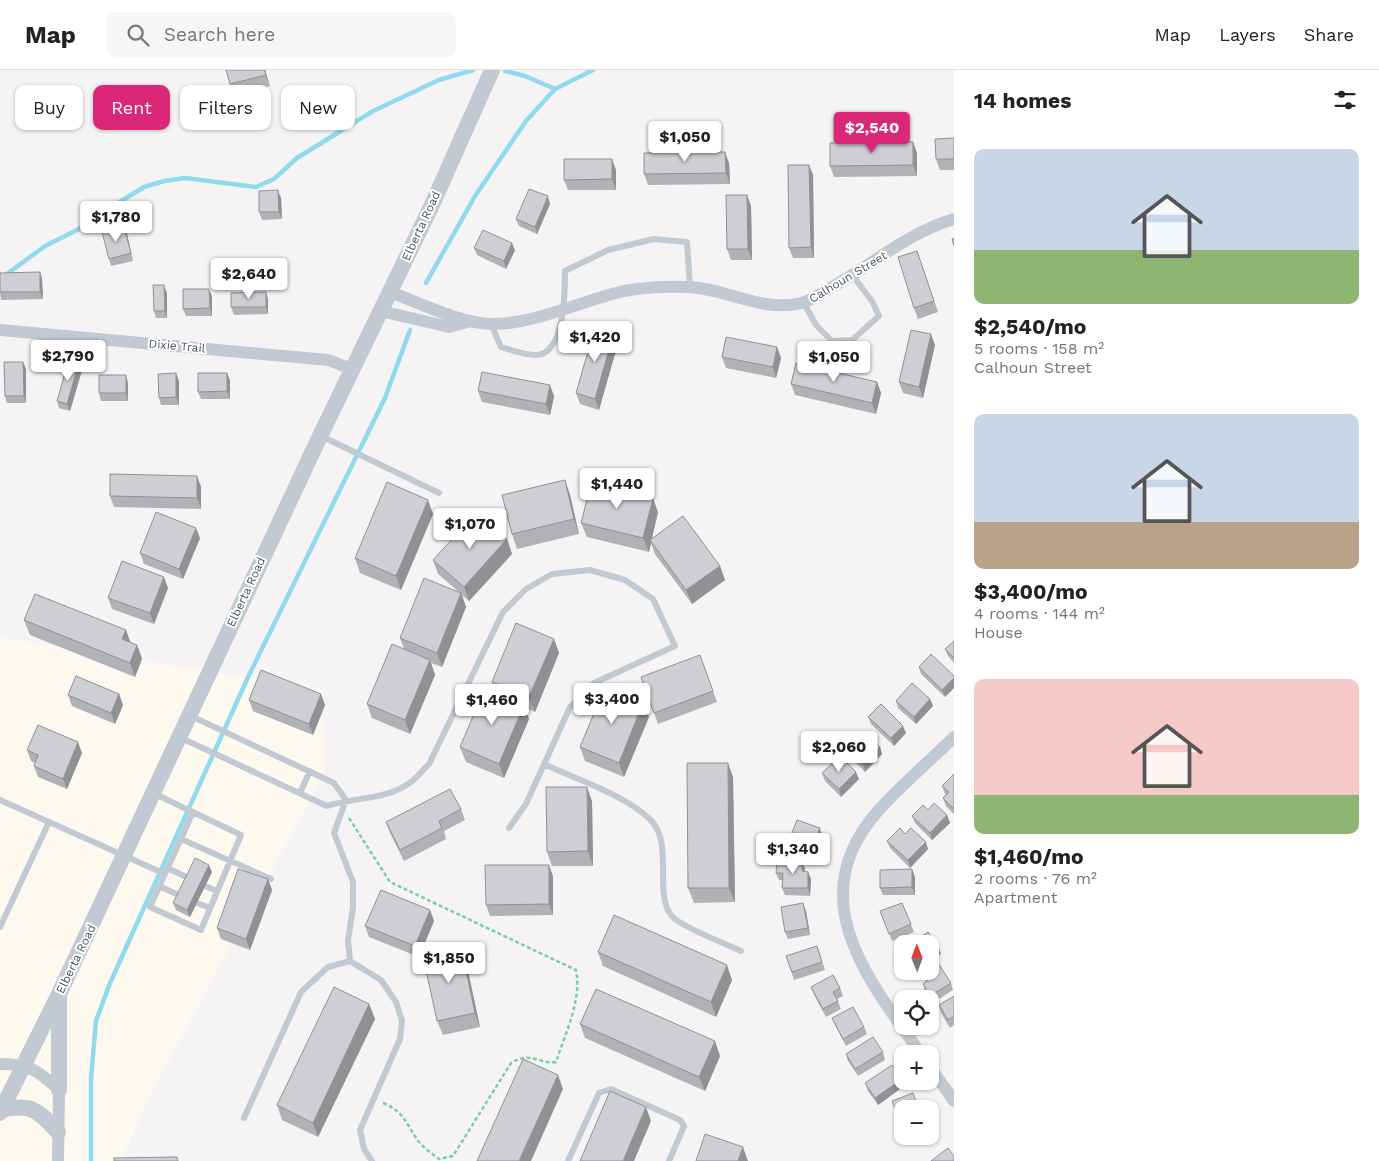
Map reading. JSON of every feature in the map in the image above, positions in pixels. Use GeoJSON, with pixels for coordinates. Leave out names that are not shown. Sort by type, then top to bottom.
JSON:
{"type":"FeatureCollection","features":[{"type":"Feature","properties":{"kind":"street","name":"Elberta Road"},"geometry":{"type":"LineString","coordinates":[[1,1112],[125,856],[178,736],[431,207],[492,70]]}},
{"type":"Feature","properties":{"kind":"street","name":"Calhoun Street"},"geometry":{"type":"LineString","coordinates":[[390,292],[471,321],[491,324],[513,322],[633,290],[690,287],[758,304],[778,306],[804,302],[853,276],[919,233],[954,219]]}},
{"type":"Feature","properties":{"kind":"street","name":"Calhoun Street"},"geometry":{"type":"LineString","coordinates":[[381,311],[449,328],[471,321]]}},
{"type":"Feature","properties":{"kind":"street","name":"Dixie Trail"},"geometry":{"type":"LineString","coordinates":[[0,330],[328,360],[352,369]]}},
{"type":"Feature","properties":{"kind":"street"},"geometry":{"type":"LineString","coordinates":[[915,1045],[879,993],[849,935],[843,901],[846,865],[858,840],[877,812],[954,737]]}},
{"type":"Feature","properties":{"kind":"street"},"geometry":{"type":"LineString","coordinates":[[58,1161],[59,994]]}},
{"type":"Feature","properties":{"kind":"street"},"geometry":{"type":"LineString","coordinates":[[0,1064],[23,1064],[45,1076],[59,1090]]}},
{"type":"Feature","properties":{"kind":"street"},"geometry":{"type":"LineString","coordinates":[[939,1080],[954,1101]]}},
{"type":"Feature","properties":{"kind":"street"},"geometry":{"type":"LineString","coordinates":[[1,1112],[17,1106],[31,1108],[42,1114],[58,1132]]}},
{"type":"Feature","properties":{"kind":"lane"},"geometry":{"type":"LineString","coordinates":[[491,324],[501,347],[536,355],[547,351],[558,334],[564,309],[565,271],[608,250],[654,239],[687,242],[690,287]]}},
{"type":"Feature","properties":{"kind":"lane"},"geometry":{"type":"LineString","coordinates":[[804,302],[816,325],[832,341],[852,340],[880,316],[872,301],[853,276]]}},
{"type":"Feature","properties":{"kind":"lane"},"geometry":{"type":"LineString","coordinates":[[320,436],[439,493]]}},
{"type":"Feature","properties":{"kind":"lane"},"geometry":{"type":"LineString","coordinates":[[178,736],[327,806],[346,800],[382,796],[411,782],[429,764],[503,612],[526,589],[552,574],[590,570],[625,580],[653,599],[675,646],[594,683],[570,707],[526,804],[509,828]]}},
{"type":"Feature","properties":{"kind":"lane"},"geometry":{"type":"LineString","coordinates":[[188,715],[334,783],[346,800]]}},
{"type":"Feature","properties":{"kind":"lane"},"geometry":{"type":"LineString","coordinates":[[544,764],[640,808],[656,826],[663,849],[665,908],[675,919],[741,951]]}},
{"type":"Feature","properties":{"kind":"lane"},"geometry":{"type":"LineString","coordinates":[[300,793],[310,771]]}},
{"type":"Feature","properties":{"kind":"lane"},"geometry":{"type":"LineString","coordinates":[[152,793],[193,812],[241,835],[200,930],[150,907],[193,812]]}},
{"type":"Feature","properties":{"kind":"lane"},"geometry":{"type":"LineString","coordinates":[[0,800],[125,856],[191,879]]}},
{"type":"Feature","properties":{"kind":"lane"},"geometry":{"type":"LineString","coordinates":[[346,800],[334,833],[353,882],[353,908],[348,940],[350,961]]}},
{"type":"Feature","properties":{"kind":"lane"},"geometry":{"type":"LineString","coordinates":[[0,927],[49,822]]}},
{"type":"Feature","properties":{"kind":"lane"},"geometry":{"type":"LineString","coordinates":[[180,839],[271,879]]}},
{"type":"Feature","properties":{"kind":"lane"},"geometry":{"type":"LineString","coordinates":[[159,886],[182,897]]}},
{"type":"Feature","properties":{"kind":"lane"},"geometry":{"type":"LineString","coordinates":[[205,886],[217,891]]}},
{"type":"Feature","properties":{"kind":"lane"},"geometry":{"type":"LineString","coordinates":[[197,903],[210,908]]}},
{"type":"Feature","properties":{"kind":"lane"},"geometry":{"type":"LineString","coordinates":[[244,1118],[301,992],[328,967],[350,961],[381,980],[396,1002],[402,1021],[400,1039],[360,1130],[364,1149],[372,1161]]}},
{"type":"Feature","properties":{"kind":"lane"},"geometry":{"type":"LineString","coordinates":[[568,1161],[599,1094],[611,1089],[680,1120],[684,1126],[669,1161]]}},
{"type":"Feature","properties":{"kind":"path"},"geometry":{"type":"LineString","coordinates":[[343,808],[390,882],[576,970],[577,977],[578,993],[556,1062],[547,1063],[534,1057],[520,1058],[511,1063],[454,1156],[439,1158],[420,1144],[406,1119],[395,1108],[373,1099]]}},
{"type":"Feature","properties":{"kind":"shaded area"},"geometry":{"type":"Polygon","coordinates":[[[0,637],[322,690],[325,772],[153,1090],[121,1161],[0,1161],[0,637]]]}},
{"type":"Feature","properties":{"kind":"building"},"geometry":{"type":"Polygon","coordinates":[[[226,70],[264,70],[266,75],[230,84],[226,70]]]}},
{"type":"Feature","properties":{"kind":"building"},"geometry":{"type":"Polygon","coordinates":[[[954,138],[954,159],[936,159],[935,139],[954,138]]]}},
{"type":"Feature","properties":{"kind":"building"},"geometry":{"type":"Polygon","coordinates":[[[913,142],[913,165],[830,166],[830,143],[913,142]]]}},
{"type":"Feature","properties":{"kind":"building"},"geometry":{"type":"Polygon","coordinates":[[[725,152],[726,173],[644,174],[644,153],[725,152]]]}},
{"type":"Feature","properties":{"kind":"building"},"geometry":{"type":"Polygon","coordinates":[[[564,159],[612,159],[612,179],[564,180],[564,159]]]}},
{"type":"Feature","properties":{"kind":"building"},"geometry":{"type":"Polygon","coordinates":[[[788,165],[809,165],[811,247],[789,248],[788,165]]]}},
{"type":"Feature","properties":{"kind":"building"},"geometry":{"type":"Polygon","coordinates":[[[529,189],[548,196],[535,227],[516,219],[529,189]]]}},
{"type":"Feature","properties":{"kind":"building"},"geometry":{"type":"Polygon","coordinates":[[[278,190],[279,212],[259,212],[259,191],[278,190]]]}},
{"type":"Feature","properties":{"kind":"building"},"geometry":{"type":"Polygon","coordinates":[[[726,195],[747,195],[748,249],[727,249],[726,195]]]}},
{"type":"Feature","properties":{"kind":"building"},"geometry":{"type":"Polygon","coordinates":[[[124,227],[131,253],[109,259],[102,232],[124,227]]]}},
{"type":"Feature","properties":{"kind":"building"},"geometry":{"type":"Polygon","coordinates":[[[483,230],[512,243],[504,261],[474,248],[483,230]]]}},
{"type":"Feature","properties":{"kind":"building"},"geometry":{"type":"Polygon","coordinates":[[[917,251],[934,301],[914,308],[898,257],[917,251]]]}},
{"type":"Feature","properties":{"kind":"building"},"geometry":{"type":"Polygon","coordinates":[[[40,272],[40,292],[0,292],[0,273],[40,272]]]}},
{"type":"Feature","properties":{"kind":"building"},"geometry":{"type":"Polygon","coordinates":[[[153,285],[164,285],[165,311],[154,311],[153,285]]]}},
{"type":"Feature","properties":{"kind":"building"},"geometry":{"type":"Polygon","coordinates":[[[183,289],[209,289],[210,308],[183,309],[183,289]]]}},
{"type":"Feature","properties":{"kind":"building"},"geometry":{"type":"Polygon","coordinates":[[[266,292],[266,307],[231,307],[231,293],[266,292]]]}},
{"type":"Feature","properties":{"kind":"building"},"geometry":{"type":"Polygon","coordinates":[[[595,327],[614,332],[595,399],[576,393],[595,327]]]}},
{"type":"Feature","properties":{"kind":"building"},"geometry":{"type":"Polygon","coordinates":[[[911,330],[931,334],[919,387],[899,382],[911,330]]]}},
{"type":"Feature","properties":{"kind":"building"},"geometry":{"type":"Polygon","coordinates":[[[726,337],[777,347],[773,367],[722,357],[726,337]]]}},
{"type":"Feature","properties":{"kind":"building"},"geometry":{"type":"Polygon","coordinates":[[[69,359],[79,362],[67,404],[57,401],[69,359]]]}},
{"type":"Feature","properties":{"kind":"building"},"geometry":{"type":"Polygon","coordinates":[[[4,362],[23,362],[24,396],[5,396],[4,362]]]}},
{"type":"Feature","properties":{"kind":"building"},"geometry":{"type":"Polygon","coordinates":[[[796,363],[877,382],[872,403],[791,384],[796,363]]]}},
{"type":"Feature","properties":{"kind":"building"},"geometry":{"type":"Polygon","coordinates":[[[482,372],[550,385],[546,404],[478,391],[482,372]]]}},
{"type":"Feature","properties":{"kind":"building"},"geometry":{"type":"Polygon","coordinates":[[[176,373],[176,397],[159,398],[158,374],[176,373]]]}},
{"type":"Feature","properties":{"kind":"building"},"geometry":{"type":"Polygon","coordinates":[[[198,373],[227,373],[227,391],[198,392],[198,373]]]}},
{"type":"Feature","properties":{"kind":"building"},"geometry":{"type":"Polygon","coordinates":[[[99,375],[126,375],[126,393],[99,393],[99,375]]]}},
{"type":"Feature","properties":{"kind":"building"},"geometry":{"type":"Polygon","coordinates":[[[110,474],[197,476],[197,498],[110,496],[110,474]]]}},
{"type":"Feature","properties":{"kind":"building"},"geometry":{"type":"Polygon","coordinates":[[[565,480],[574,519],[512,534],[502,495],[565,480]]]}},
{"type":"Feature","properties":{"kind":"building"},"geometry":{"type":"Polygon","coordinates":[[[387,482],[428,500],[396,576],[355,558],[387,482]]]}},
{"type":"Feature","properties":{"kind":"building"},"geometry":{"type":"Polygon","coordinates":[[[591,483],[653,498],[643,538],[581,523],[591,483]]]}},
{"type":"Feature","properties":{"kind":"building"},"geometry":{"type":"Polygon","coordinates":[[[156,512],[196,528],[179,569],[140,553],[156,512]]]}},
{"type":"Feature","properties":{"kind":"building"},"geometry":{"type":"Polygon","coordinates":[[[477,512],[507,539],[464,587],[433,560],[477,512]]]}},
{"type":"Feature","properties":{"kind":"building"},"geometry":{"type":"Polygon","coordinates":[[[683,516],[720,566],[686,590],[650,540],[683,516]]]}},
{"type":"Feature","properties":{"kind":"building"},"geometry":{"type":"Polygon","coordinates":[[[122,561],[164,577],[150,613],[108,598],[122,561]]]}},
{"type":"Feature","properties":{"kind":"building"},"geometry":{"type":"Polygon","coordinates":[[[424,578],[461,593],[437,653],[400,638],[424,578]]]}},
{"type":"Feature","properties":{"kind":"building"},"geometry":{"type":"Polygon","coordinates":[[[35,594],[126,630],[122,639],[137,645],[130,663],[24,620],[35,594]]]}},
{"type":"Feature","properties":{"kind":"building"},"geometry":{"type":"Polygon","coordinates":[[[516,623],[554,639],[529,697],[492,682],[516,623]]]}},
{"type":"Feature","properties":{"kind":"building"},"geometry":{"type":"Polygon","coordinates":[[[954,641],[954,658],[945,649],[954,641]]]}},
{"type":"Feature","properties":{"kind":"building"},"geometry":{"type":"Polygon","coordinates":[[[392,644],[430,660],[405,720],[367,704],[392,644]]]}},
{"type":"Feature","properties":{"kind":"building"},"geometry":{"type":"Polygon","coordinates":[[[931,654],[954,676],[942,690],[919,667],[931,654]]]}},
{"type":"Feature","properties":{"kind":"building"},"geometry":{"type":"Polygon","coordinates":[[[700,655],[713,691],[654,713],[641,677],[700,655]]]}},
{"type":"Feature","properties":{"kind":"building"},"geometry":{"type":"Polygon","coordinates":[[[261,670],[321,694],[309,724],[249,700],[261,670]]]}},
{"type":"Feature","properties":{"kind":"building"},"geometry":{"type":"Polygon","coordinates":[[[76,676],[119,694],[111,713],[68,695],[76,676]]]}},
{"type":"Feature","properties":{"kind":"building"},"geometry":{"type":"Polygon","coordinates":[[[912,683],[930,699],[914,717],[896,701],[912,683]]]}},
{"type":"Feature","properties":{"kind":"building"},"geometry":{"type":"Polygon","coordinates":[[[605,687],[643,703],[619,763],[580,747],[605,687]]]}},
{"type":"Feature","properties":{"kind":"building"},"geometry":{"type":"Polygon","coordinates":[[[485,688],[524,705],[499,764],[460,747],[485,688]]]}},
{"type":"Feature","properties":{"kind":"building"},"geometry":{"type":"Polygon","coordinates":[[[881,704],[903,726],[891,738],[868,717],[881,704]]]}},
{"type":"Feature","properties":{"kind":"building"},"geometry":{"type":"Polygon","coordinates":[[[38,725],[78,742],[63,779],[34,766],[38,755],[27,750],[38,725]]]}},
{"type":"Feature","properties":{"kind":"building"},"geometry":{"type":"Polygon","coordinates":[[[864,731],[880,747],[863,764],[842,744],[852,734],[857,739],[864,731]]]}},
{"type":"Feature","properties":{"kind":"building"},"geometry":{"type":"Polygon","coordinates":[[[840,756],[856,772],[839,789],[822,773],[840,756]]]}},
{"type":"Feature","properties":{"kind":"building"},"geometry":{"type":"Polygon","coordinates":[[[687,763],[728,763],[729,888],[688,888],[687,763]]]}},
{"type":"Feature","properties":{"kind":"building"},"geometry":{"type":"Polygon","coordinates":[[[954,774],[954,809],[943,798],[949,792],[942,786],[954,774]]]}},
{"type":"Feature","properties":{"kind":"building"},"geometry":{"type":"Polygon","coordinates":[[[546,787],[587,787],[588,851],[547,852],[546,787]]]}},
{"type":"Feature","properties":{"kind":"building"},"geometry":{"type":"Polygon","coordinates":[[[450,789],[461,809],[439,821],[442,828],[400,850],[386,822],[450,789]]]}},
{"type":"Feature","properties":{"kind":"building"},"geometry":{"type":"Polygon","coordinates":[[[934,803],[947,815],[930,833],[912,816],[923,805],[928,810],[934,803]]]}},
{"type":"Feature","properties":{"kind":"building"},"geometry":{"type":"Polygon","coordinates":[[[797,820],[820,828],[811,851],[788,843],[797,820]]]}},
{"type":"Feature","properties":{"kind":"building"},"geometry":{"type":"Polygon","coordinates":[[[900,828],[905,834],[911,828],[926,842],[908,860],[887,841],[900,828]]]}},
{"type":"Feature","properties":{"kind":"building"},"geometry":{"type":"Polygon","coordinates":[[[195,858],[209,865],[187,910],[173,903],[195,858]]]}},
{"type":"Feature","properties":{"kind":"building"},"geometry":{"type":"Polygon","coordinates":[[[777,861],[802,862],[802,871],[808,872],[808,888],[782,888],[783,873],[776,873],[777,861]]]}},
{"type":"Feature","properties":{"kind":"building"},"geometry":{"type":"Polygon","coordinates":[[[485,865],[549,865],[549,904],[486,905],[485,865]]]}},
{"type":"Feature","properties":{"kind":"building"},"geometry":{"type":"Polygon","coordinates":[[[238,869],[268,879],[246,939],[217,928],[238,869]]]}},
{"type":"Feature","properties":{"kind":"building"},"geometry":{"type":"Polygon","coordinates":[[[912,869],[912,887],[880,888],[880,870],[912,869]]]}},
{"type":"Feature","properties":{"kind":"building"},"geometry":{"type":"Polygon","coordinates":[[[381,890],[430,910],[415,946],[365,926],[381,890]]]}},
{"type":"Feature","properties":{"kind":"building"},"geometry":{"type":"Polygon","coordinates":[[[803,903],[808,928],[785,932],[781,907],[803,903]]]}},
{"type":"Feature","properties":{"kind":"building"},"geometry":{"type":"Polygon","coordinates":[[[902,903],[911,924],[889,934],[880,911],[902,903]]]}},
{"type":"Feature","properties":{"kind":"building"},"geometry":{"type":"Polygon","coordinates":[[[614,915],[727,965],[711,1002],[598,952],[614,915]]]}},
{"type":"Feature","properties":{"kind":"building"},"geometry":{"type":"Polygon","coordinates":[[[817,946],[822,962],[792,972],[786,956],[817,946]]]}},
{"type":"Feature","properties":{"kind":"building"},"geometry":{"type":"Polygon","coordinates":[[[461,947],[475,1013],[437,1021],[423,956],[461,947]]]}},
{"type":"Feature","properties":{"kind":"building"},"geometry":{"type":"Polygon","coordinates":[[[939,965],[951,983],[939,990],[926,990],[923,984],[928,980],[939,980],[939,965]]]}},
{"type":"Feature","properties":{"kind":"building"},"geometry":{"type":"Polygon","coordinates":[[[833,975],[840,988],[833,992],[838,1001],[823,1009],[811,987],[833,975]]]}},
{"type":"Feature","properties":{"kind":"building"},"geometry":{"type":"Polygon","coordinates":[[[334,987],[369,1004],[313,1123],[277,1105],[334,987]]]}},
{"type":"Feature","properties":{"kind":"building"},"geometry":{"type":"Polygon","coordinates":[[[596,989],[715,1041],[699,1077],[580,1024],[596,989]]]}},
{"type":"Feature","properties":{"kind":"building"},"geometry":{"type":"Polygon","coordinates":[[[954,996],[954,1016],[948,1020],[939,1005],[954,996]]]}},
{"type":"Feature","properties":{"kind":"building"},"geometry":{"type":"Polygon","coordinates":[[[853,1007],[864,1027],[843,1039],[832,1018],[853,1007]]]}},
{"type":"Feature","properties":{"kind":"building"},"geometry":{"type":"Polygon","coordinates":[[[873,1037],[883,1052],[855,1069],[846,1054],[873,1037]]]}},
{"type":"Feature","properties":{"kind":"building"},"geometry":{"type":"Polygon","coordinates":[[[523,1059],[558,1075],[519,1161],[477,1161],[523,1059]]]}},
{"type":"Feature","properties":{"kind":"building"},"geometry":{"type":"Polygon","coordinates":[[[892,1065],[894,1068],[894,1085],[875,1098],[865,1083],[892,1065]]]}},
{"type":"Feature","properties":{"kind":"building"},"geometry":{"type":"Polygon","coordinates":[[[610,1091],[646,1107],[623,1161],[580,1161],[610,1091]]]}},
{"type":"Feature","properties":{"kind":"building"},"geometry":{"type":"Polygon","coordinates":[[[913,1093],[916,1100],[895,1100],[913,1093]]]}},
{"type":"Feature","properties":{"kind":"building"},"geometry":{"type":"Polygon","coordinates":[[[705,1134],[743,1147],[738,1161],[696,1161],[705,1134]]]}},
{"type":"Feature","properties":{"kind":"building"},"geometry":{"type":"Polygon","coordinates":[[[948,1148],[954,1156],[954,1161],[931,1161],[948,1148]]]}},
{"type":"Feature","properties":{"kind":"building"},"geometry":{"type":"Polygon","coordinates":[[[177,1157],[178,1161],[114,1161],[114,1158],[177,1157]]]}},
{"type":"Feature","properties":{"kind":"waterway"},"geometry":{"type":"LineString","coordinates":[[0,279],[45,246],[103,217],[118,203],[144,187],[164,181],[185,178],[256,187],[274,179],[297,158],[373,111],[439,80],[473,70]]}},
{"type":"Feature","properties":{"kind":"waterway"},"geometry":{"type":"LineString","coordinates":[[426,283],[475,196],[526,121],[555,89],[593,70]]}},
{"type":"Feature","properties":{"kind":"waterway"},"geometry":{"type":"LineString","coordinates":[[505,71],[525,76],[555,89]]}},
{"type":"Feature","properties":{"kind":"waterway"},"geometry":{"type":"LineString","coordinates":[[91,1161],[91,1078],[96,1021],[110,983],[249,675],[385,398],[410,330]]}}]}
